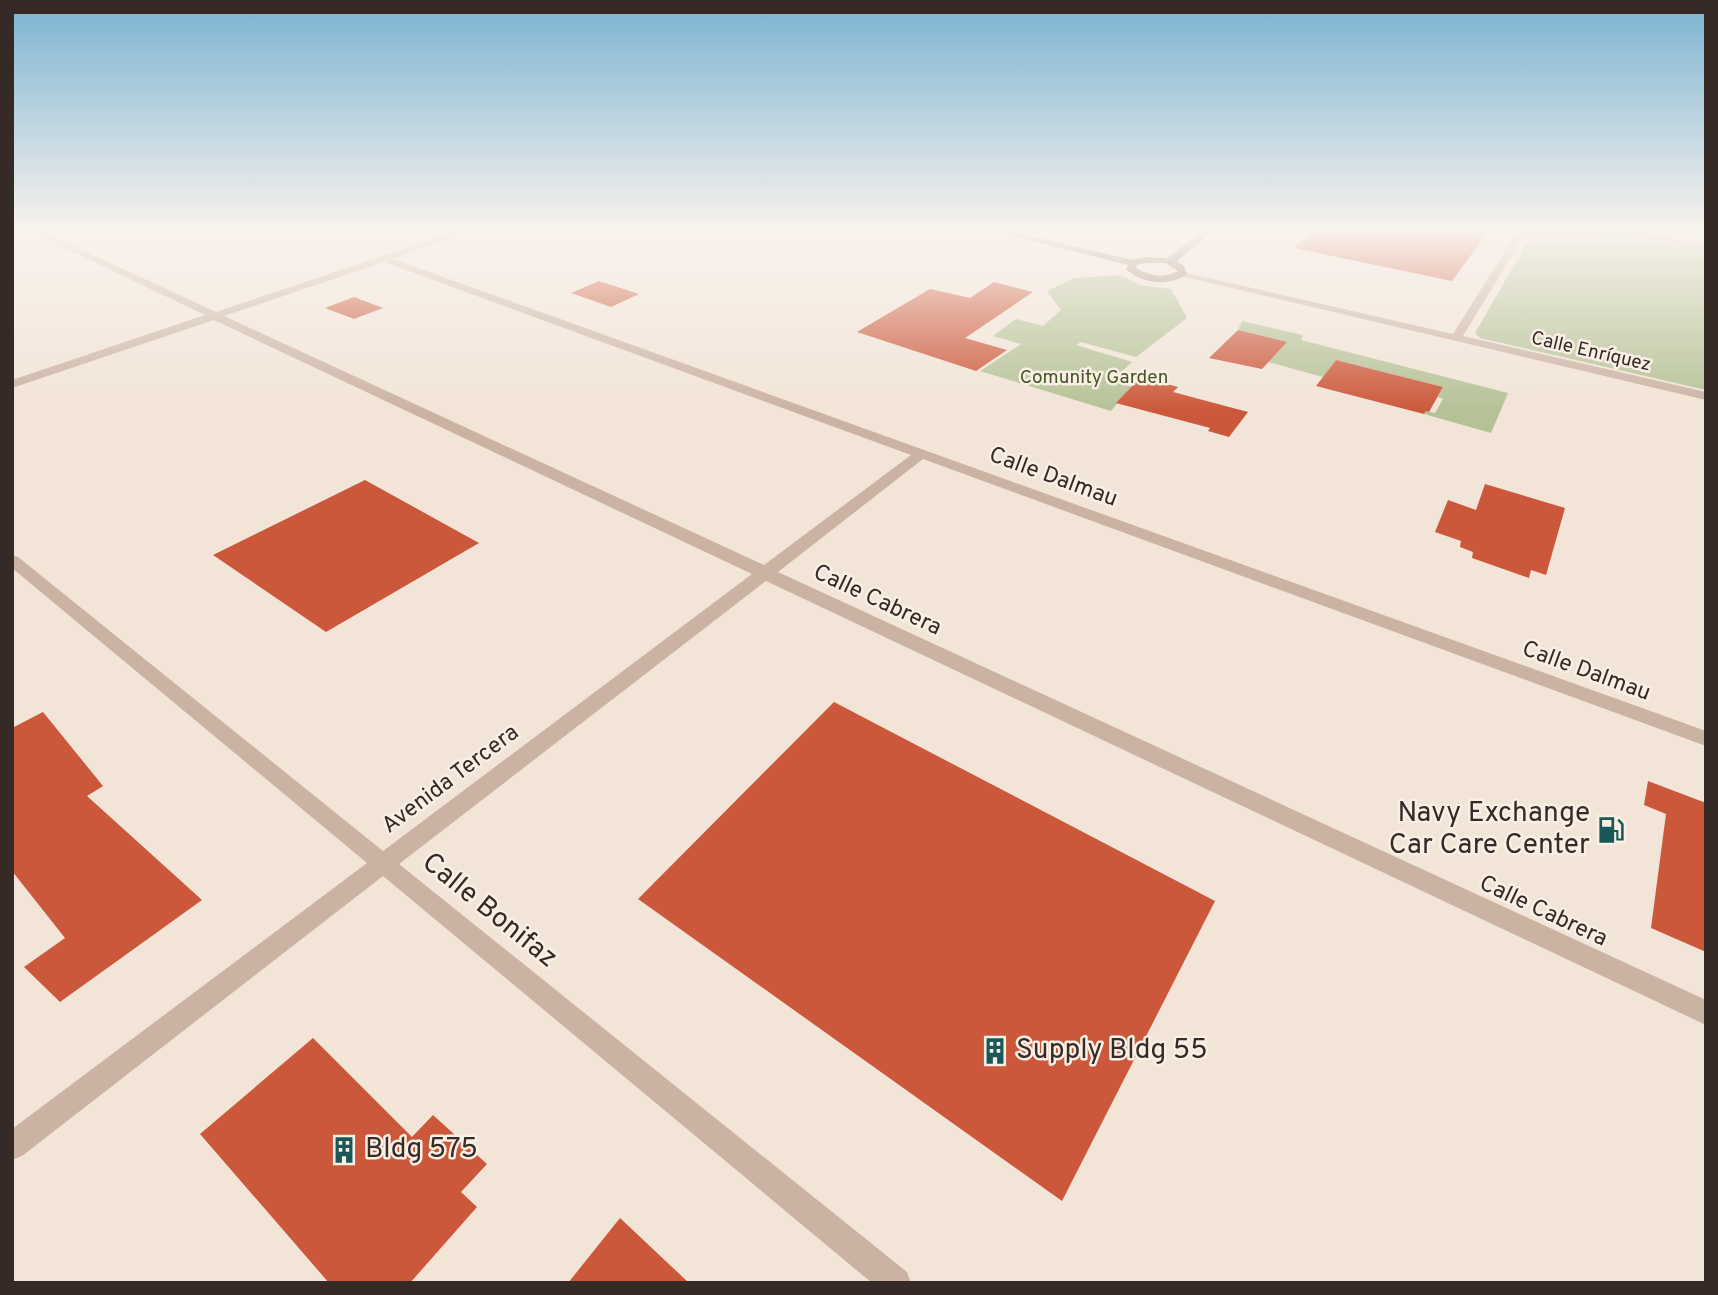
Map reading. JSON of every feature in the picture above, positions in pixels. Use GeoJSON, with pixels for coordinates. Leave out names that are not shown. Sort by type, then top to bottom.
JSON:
{"type":"FeatureCollection","features":[{"type":"Feature","properties":{"kind":"street","name":"Calle Cabrera"},"geometry":{"type":"LineString","coordinates":[[158,289],[1706,1013]]}},
{"type":"Feature","properties":{"kind":"street"},"geometry":{"type":"LineString","coordinates":[[12,384],[293,289]]}},
{"type":"Feature","properties":{"kind":"street","name":"Calle Dalmau"},"geometry":{"type":"LineString","coordinates":[[468,289],[1706,739]]}},
{"type":"Feature","properties":{"kind":"street","name":"Calle Enríquez"},"geometry":{"type":"LineString","coordinates":[[1245,289],[1706,396]]}},
{"type":"Feature","properties":{"kind":"street"},"geometry":{"type":"LineString","coordinates":[[1456,338],[1486,289]]}},
{"type":"Feature","properties":{"kind":"street","name":"Avenida Tercera"},"geometry":{"type":"LineString","coordinates":[[12,1146],[921,454]]}},
{"type":"Feature","properties":{"kind":"street","name":"Calle Bonifaz"},"geometry":{"type":"LineString","coordinates":[[17,570],[383,863],[896,1283]]}},
{"type":"Feature","properties":{"kind":"green space","name":"Comunity Garden"},"geometry":{"type":"Polygon","coordinates":[[[1171,289],[1187,318],[1136,357],[1081,342],[1076,345],[1132,362],[1121,372],[1136,376],[1127,385],[1141,389],[1134,396],[1125,394],[1111,411],[980,371],[1021,344],[993,336],[1016,319],[1043,326],[1061,310],[1047,291],[1171,289]]]}},
{"type":"Feature","properties":{"kind":"green space"},"geometry":{"type":"Polygon","coordinates":[[[1500,289],[1706,289],[1706,390],[1480,338],[1475,333],[1500,289]]]}},
{"type":"Feature","properties":{"kind":"green space"},"geometry":{"type":"Polygon","coordinates":[[[1242,321],[1303,335],[1301,340],[1508,393],[1491,433],[1424,414],[1426,411],[1435,413],[1443,399],[1438,397],[1443,387],[1336,360],[1323,377],[1268,362],[1286,342],[1238,330],[1242,321]]]}},
{"type":"Feature","properties":{"kind":"building"},"geometry":{"type":"Polygon","coordinates":[[[579,289],[625,289],[639,294],[611,307],[571,293],[579,289]]]}},
{"type":"Feature","properties":{"kind":"building"},"geometry":{"type":"Polygon","coordinates":[[[929,289],[970,298],[983,289],[1033,292],[965,338],[1007,350],[976,371],[857,332],[929,289]]]}},
{"type":"Feature","properties":{"kind":"building"},"geometry":{"type":"Polygon","coordinates":[[[354,297],[383,308],[354,319],[325,308],[354,297]]]}},
{"type":"Feature","properties":{"kind":"building"},"geometry":{"type":"Polygon","coordinates":[[[1238,330],[1287,342],[1262,369],[1209,358],[1238,330]]]}},
{"type":"Feature","properties":{"kind":"building"},"geometry":{"type":"Polygon","coordinates":[[[1336,360],[1443,387],[1429,412],[1424,414],[1316,386],[1336,360]]]}},
{"type":"Feature","properties":{"kind":"building"},"geometry":{"type":"Polygon","coordinates":[[[1141,377],[1178,387],[1173,392],[1248,412],[1229,437],[1208,431],[1210,428],[1116,403],[1141,377]]]}},
{"type":"Feature","properties":{"kind":"building"},"geometry":{"type":"Polygon","coordinates":[[[365,480],[479,543],[326,632],[213,555],[365,480]]]}},
{"type":"Feature","properties":{"kind":"building"},"geometry":{"type":"Polygon","coordinates":[[[1485,484],[1565,508],[1546,575],[1531,570],[1529,578],[1472,558],[1473,552],[1460,547],[1461,541],[1435,532],[1448,500],[1476,510],[1485,484]]]}},
{"type":"Feature","properties":{"kind":"building","name":"Supply Bldg 55"},"geometry":{"type":"Polygon","coordinates":[[[834,702],[1215,901],[1062,1201],[638,899],[834,702]]]}},
{"type":"Feature","properties":{"kind":"building"},"geometry":{"type":"Polygon","coordinates":[[[43,712],[103,786],[87,796],[202,900],[60,1002],[24,967],[65,938],[12,871],[12,728],[43,712]]]}},
{"type":"Feature","properties":{"kind":"building"},"geometry":{"type":"Polygon","coordinates":[[[1648,781],[1706,803],[1706,952],[1651,928],[1666,814],[1644,805],[1648,781]]]}},
{"type":"Feature","properties":{"kind":"building","name":"Bldg 575"},"geometry":{"type":"Polygon","coordinates":[[[313,1038],[412,1137],[433,1115],[487,1164],[461,1192],[477,1207],[410,1283],[329,1283],[200,1134],[313,1038]]]}},
{"type":"Feature","properties":{"kind":"building"},"geometry":{"type":"Polygon","coordinates":[[[620,1218],[689,1283],[568,1283],[620,1218]]]}},
{"type":"Feature","properties":{"kind":"place","name":"Navy Exchange Car Care Center"},"geometry":{"type":"Point","coordinates":[1611,830]}},
{"type":"Feature","properties":{"kind":"place","name":"Supply Bldg 55"},"geometry":{"type":"Point","coordinates":[995,1051]}},
{"type":"Feature","properties":{"kind":"place","name":"Bldg 575"},"geometry":{"type":"Point","coordinates":[344,1150]}}]}
